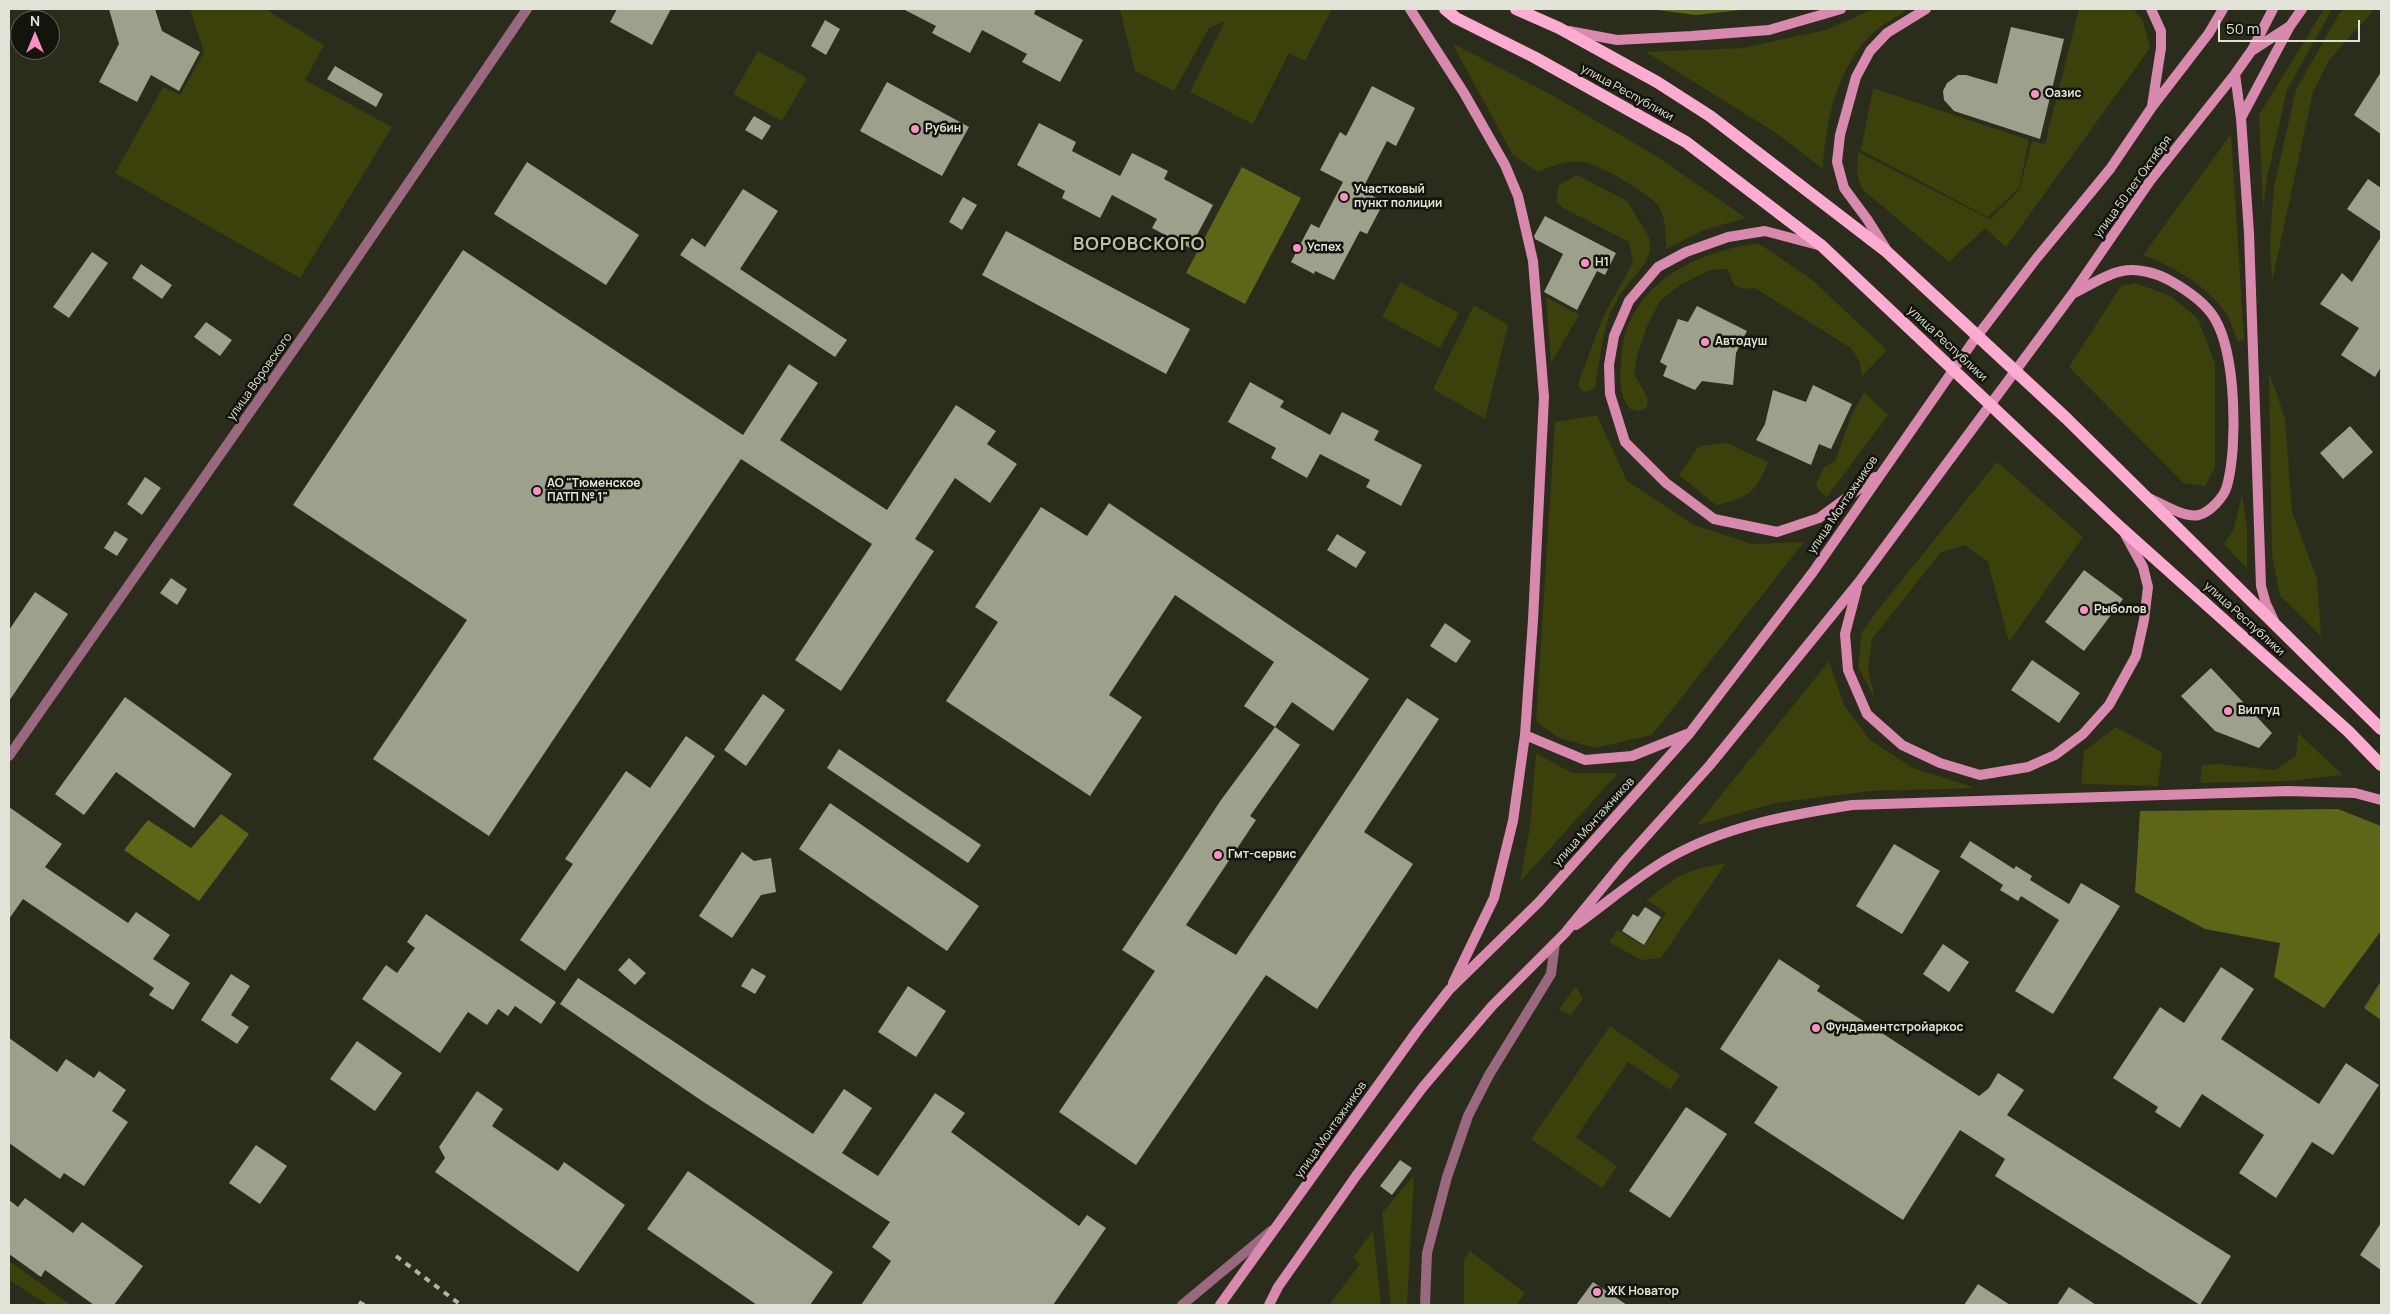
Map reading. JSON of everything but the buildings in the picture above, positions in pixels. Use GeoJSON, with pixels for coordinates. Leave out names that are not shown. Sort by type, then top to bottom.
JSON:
{"type":"FeatureCollection","features":[{"type":"Feature","properties":{"kind":"main road"},"geometry":{"type":"LineString","coordinates":[[1410,9],[1464,93],[1504,165],[1518,196],[1533,261],[1544,396],[1533,620],[1525,734],[1513,821],[1494,898],[1449,990]]}},
{"type":"Feature","properties":{"kind":"main road","name":"улица Республики"},"geometry":{"type":"LineString","coordinates":[[1445,9],[1456,18],[1534,57],[1686,142],[1822,246],[2121,528],[2341,725],[2381,765]]}},
{"type":"Feature","properties":{"kind":"main road","name":"улица Республики"},"geometry":{"type":"LineString","coordinates":[[1516,9],[1559,28],[1657,82],[1710,116],[1888,252],[1919,284],[2066,418],[2148,497],[2279,631],[2381,730]]}},
{"type":"Feature","properties":{"kind":"main road"},"geometry":{"type":"LineString","coordinates":[[1559,28],[1617,40],[1668,38],[1769,30],[1841,9]]}},
{"type":"Feature","properties":{"kind":"main road"},"geometry":{"type":"LineString","coordinates":[[1888,252],[1844,188],[1837,162],[1840,135],[1856,77],[1870,51],[1887,33],[1926,9]]}},
{"type":"Feature","properties":{"kind":"main road"},"geometry":{"type":"LineString","coordinates":[[2151,9],[2161,31],[2162,48],[2152,108]]}},
{"type":"Feature","properties":{"kind":"main road"},"geometry":{"type":"LineString","coordinates":[[2152,108],[2209,33],[2223,9]]}},
{"type":"Feature","properties":{"kind":"main road","name":"улица 50 лет Октября"},"geometry":{"type":"LineString","coordinates":[[1859,582],[2073,293],[2150,181],[2236,74],[2252,50],[2272,9]]}},
{"type":"Feature","properties":{"kind":"main road"},"geometry":{"type":"LineString","coordinates":[[2241,118],[2290,26],[2302,9]]}},
{"type":"Feature","properties":{"kind":"main road"},"geometry":{"type":"LineString","coordinates":[[2252,50],[2290,26]]}},
{"type":"Feature","properties":{"kind":"main road"},"geometry":{"type":"LineString","coordinates":[[2236,74],[2241,118],[2254,361],[2261,586],[2266,604],[2279,631]]}},
{"type":"Feature","properties":{"kind":"main road","name":"улица Монтажников"},"geometry":{"type":"LineString","coordinates":[[1220,1305],[1417,1031],[1449,990],[1539,902],[1689,734],[1813,572],[1972,343],[2036,259],[2110,169],[2152,108]]}},
{"type":"Feature","properties":{"kind":"main road"},"geometry":{"type":"LineString","coordinates":[[1822,246],[1765,231],[1728,237],[1686,252],[1658,267],[1629,301],[1614,336],[1609,365],[1610,394],[1625,442],[1666,483],[1714,519],[1777,532],[1818,518],[1882,472]]}},
{"type":"Feature","properties":{"kind":"main road"},"geometry":{"type":"LineString","coordinates":[[2073,293],[2122,271],[2155,273],[2186,289],[2215,318],[2226,349],[2233,380],[2232,457],[2227,488],[2212,508],[2198,515],[2177,511],[2148,497]]}},
{"type":"Feature","properties":{"kind":"main road"},"geometry":{"type":"LineString","coordinates":[[1859,582],[1845,634],[1848,670],[1867,714],[1902,745],[1940,763],[1980,774],[2028,767],[2055,754],[2083,734],[2109,705],[2136,656],[2144,620],[2148,587],[2143,567],[2121,528]]}},
{"type":"Feature","properties":{"kind":"main road"},"geometry":{"type":"LineString","coordinates":[[1269,1305],[1278,1287],[1350,1184],[1423,1087],[1492,1006],[1565,933],[1624,861],[1710,765],[1859,582]]}},
{"type":"Feature","properties":{"kind":"main road"},"geometry":{"type":"LineString","coordinates":[[1525,734],[1585,760],[1632,756],[1689,734]]}},
{"type":"Feature","properties":{"kind":"main road"},"geometry":{"type":"LineString","coordinates":[[1565,933],[1670,857],[1732,830],[1789,814],[1852,805],[2288,791],[2355,793],[2381,800]]}},
{"type":"Feature","properties":{"kind":"street","name":"улица Воровского"},"geometry":{"type":"LineString","coordinates":[[9,756],[331,297],[527,9]]}},
{"type":"Feature","properties":{"kind":"street"},"geometry":{"type":"LineString","coordinates":[[1425,1305],[1427,1253],[1447,1177],[1468,1116],[1489,1075],[1551,974],[1555,943]]}},
{"type":"Feature","properties":{"kind":"street"},"geometry":{"type":"LineString","coordinates":[[1182,1305],[1281,1222]]}},
{"type":"Feature","properties":{"kind":"green space"},"geometry":{"type":"Polygon","coordinates":[[[190,9],[269,9],[268,11],[324,45],[305,80],[392,127],[300,278],[115,173],[163,87],[180,95],[204,52],[190,9]]]}},
{"type":"Feature","properties":{"kind":"green space"},"geometry":{"type":"Polygon","coordinates":[[[1120,9],[1332,9],[1305,61],[1289,53],[1253,124],[1190,92],[1225,21],[1209,28],[1174,91],[1135,71],[1120,9]]]}},
{"type":"Feature","properties":{"kind":"green space"},"geometry":{"type":"Polygon","coordinates":[[[1649,9],[1749,9],[1696,15],[1649,9]]]}},
{"type":"Feature","properties":{"kind":"green space"},"geometry":{"type":"Polygon","coordinates":[[[1874,9],[1908,9],[1871,35],[1847,67],[1834,100],[1826,134],[1823,169],[1776,133],[1646,52],[1742,48],[1826,30],[1874,9]]]}},
{"type":"Feature","properties":{"kind":"green space"},"geometry":{"type":"Polygon","coordinates":[[[2079,9],[2133,9],[2143,21],[2150,48],[2006,247],[1985,228],[1949,262],[1862,189],[1857,174],[1858,152],[1990,219],[2019,191],[2032,141],[2045,144],[2079,9]]]}},
{"type":"Feature","properties":{"kind":"green space"},"geometry":{"type":"Polygon","coordinates":[[[2324,9],[2332,9],[2287,90],[2267,178],[2263,209],[2259,115],[2324,9]]]}},
{"type":"Feature","properties":{"kind":"green space"},"geometry":{"type":"Polygon","coordinates":[[[2345,9],[2370,9],[2373,11],[2329,60],[2313,92],[2272,282],[2270,242],[2274,187],[2296,90],[2339,14],[2345,9]]]}},
{"type":"Feature","properties":{"kind":"green space"},"geometry":{"type":"Polygon","coordinates":[[[1452,43],[1550,94],[1653,154],[1746,218],[1704,230],[1666,249],[1666,233],[1659,207],[1646,194],[1624,180],[1601,168],[1583,162],[1565,163],[1538,172],[1513,155],[1452,43]]]}},
{"type":"Feature","properties":{"kind":"green space"},"geometry":{"type":"Polygon","coordinates":[[[758,51],[807,78],[782,121],[733,94],[758,51]]]}},
{"type":"Feature","properties":{"kind":"green space"},"geometry":{"type":"Polygon","coordinates":[[[1873,88],[2029,140],[2019,188],[1988,217],[1861,150],[1873,88]]]}},
{"type":"Feature","properties":{"kind":"green space"},"geometry":{"type":"Polygon","coordinates":[[[2231,134],[2244,339],[2238,342],[2232,325],[2223,309],[2206,291],[2166,265],[2143,255],[2231,134]]]}},
{"type":"Feature","properties":{"kind":"green space"},"geometry":{"type":"Polygon","coordinates":[[[1242,167],[1301,198],[1245,304],[1186,273],[1242,167]]]}},
{"type":"Feature","properties":{"kind":"green space"},"geometry":{"type":"Polygon","coordinates":[[[1577,175],[1627,201],[1649,237],[1650,251],[1646,262],[1621,293],[1610,313],[1603,338],[1595,388],[1587,392],[1581,390],[1578,384],[1602,319],[1633,262],[1629,242],[1563,208],[1556,201],[1559,185],[1577,175]]]}},
{"type":"Feature","properties":{"kind":"green space"},"geometry":{"type":"Polygon","coordinates":[[[1758,243],[1811,279],[1887,350],[1862,376],[1860,362],[1851,348],[1755,288],[1742,289],[1734,285],[1728,269],[1710,270],[1680,285],[1660,301],[1648,324],[1637,355],[1634,374],[1648,398],[1647,407],[1640,411],[1630,409],[1622,392],[1621,380],[1621,362],[1625,335],[1634,313],[1648,294],[1666,278],[1686,265],[1709,255],[1758,243]]]}},
{"type":"Feature","properties":{"kind":"green space"},"geometry":{"type":"Polygon","coordinates":[[[1400,282],[1459,313],[1440,348],[1382,317],[1400,282]]]}},
{"type":"Feature","properties":{"kind":"green space"},"geometry":{"type":"Polygon","coordinates":[[[2135,283],[2171,296],[2198,319],[2215,363],[2215,467],[2205,486],[2183,483],[2069,367],[2121,286],[2135,283]]]}},
{"type":"Feature","properties":{"kind":"green space"},"geometry":{"type":"Polygon","coordinates":[[[1546,297],[1579,315],[1551,363],[1546,297]]]}},
{"type":"Feature","properties":{"kind":"green space"},"geometry":{"type":"Polygon","coordinates":[[[1474,305],[1508,325],[1485,419],[1433,389],[1474,305]]]}},
{"type":"Feature","properties":{"kind":"green space"},"geometry":{"type":"Polygon","coordinates":[[[2269,372],[2285,418],[2292,512],[2317,579],[2321,636],[2280,596],[2272,555],[2269,372]]]}},
{"type":"Feature","properties":{"kind":"green space"},"geometry":{"type":"Polygon","coordinates":[[[1864,392],[1888,415],[1827,497],[1818,490],[1816,484],[1824,467],[1835,461],[1852,414],[1864,392]]]}},
{"type":"Feature","properties":{"kind":"green space"},"geometry":{"type":"Polygon","coordinates":[[[1597,415],[1627,481],[1694,525],[1752,544],[1804,542],[1652,735],[1596,748],[1559,738],[1536,721],[1555,422],[1597,415]]]}},
{"type":"Feature","properties":{"kind":"green space"},"geometry":{"type":"Polygon","coordinates":[[[1727,443],[1768,462],[1755,487],[1750,492],[1736,500],[1716,505],[1679,475],[1699,446],[1727,443]]]}},
{"type":"Feature","properties":{"kind":"green space"},"geometry":{"type":"Polygon","coordinates":[[[1997,462],[2083,537],[2009,642],[1988,562],[1965,545],[1941,552],[1872,639],[1868,670],[1875,699],[1858,667],[1862,632],[1997,462]]]}},
{"type":"Feature","properties":{"kind":"green space"},"geometry":{"type":"Polygon","coordinates":[[[2242,495],[2247,527],[2247,569],[2224,544],[2234,528],[2242,495]]]}},
{"type":"Feature","properties":{"kind":"green space"},"geometry":{"type":"Polygon","coordinates":[[[1829,661],[1844,705],[1870,740],[1913,768],[1976,788],[1870,791],[1775,803],[1697,825],[1829,661]]]}},
{"type":"Feature","properties":{"kind":"green space"},"geometry":{"type":"Polygon","coordinates":[[[2116,727],[2162,752],[2158,786],[2081,784],[2084,751],[2116,727]]]}},
{"type":"Feature","properties":{"kind":"green space"},"geometry":{"type":"Polygon","coordinates":[[[2298,733],[2343,775],[2289,781],[2200,783],[2202,765],[2219,764],[2275,770],[2296,756],[2298,733]]]}},
{"type":"Feature","properties":{"kind":"green space"},"geometry":{"type":"Polygon","coordinates":[[[1536,753],[1572,773],[1618,773],[1520,882],[1530,827],[1536,753]]]}},
{"type":"Feature","properties":{"kind":"green space"},"geometry":{"type":"Polygon","coordinates":[[[2338,809],[2381,826],[2381,931],[2324,1008],[2274,977],[2280,943],[2205,929],[2135,892],[2140,811],[2338,809]]]}},
{"type":"Feature","properties":{"kind":"green space"},"geometry":{"type":"Polygon","coordinates":[[[221,814],[249,834],[199,901],[124,850],[148,820],[191,848],[221,814]]]}},
{"type":"Feature","properties":{"kind":"green space"},"geometry":{"type":"Polygon","coordinates":[[[1726,863],[1661,958],[1641,960],[1609,942],[1618,930],[1644,946],[1666,913],[1647,900],[1667,884],[1684,874],[1726,863]]]}},
{"type":"Feature","properties":{"kind":"green space"},"geometry":{"type":"Polygon","coordinates":[[[2381,981],[2381,1020],[2364,1008],[2381,981]]]}},
{"type":"Feature","properties":{"kind":"green space"},"geometry":{"type":"Polygon","coordinates":[[[1576,986],[1583,999],[1571,1015],[1559,1009],[1576,986]]]}},
{"type":"Feature","properties":{"kind":"green space"},"geometry":{"type":"Polygon","coordinates":[[[1610,1026],[1680,1075],[1670,1090],[1628,1062],[1576,1137],[1617,1166],[1602,1188],[1531,1139],[1610,1026]]]}},
{"type":"Feature","properties":{"kind":"green space"},"geometry":{"type":"Polygon","coordinates":[[[1414,1175],[1407,1305],[1391,1305],[1382,1213],[1414,1175]]]}},
{"type":"Feature","properties":{"kind":"green space"},"geometry":{"type":"Polygon","coordinates":[[[1373,1230],[1381,1305],[1329,1305],[1360,1264],[1353,1258],[1373,1230]]]}},
{"type":"Feature","properties":{"kind":"green space"},"geometry":{"type":"Polygon","coordinates":[[[1470,1251],[1525,1293],[1516,1305],[1464,1305],[1464,1259],[1470,1251]]]}},
{"type":"Feature","properties":{"kind":"green space"},"geometry":{"type":"Polygon","coordinates":[[[9,1261],[71,1305],[48,1305],[9,1280],[9,1261]]]}},
{"type":"Feature","properties":{"kind":"railway"},"geometry":{"type":"LineString","coordinates":[[396,1256],[461,1305]]}},
{"type":"Feature","properties":{"kind":"railway"},"geometry":{"type":"LineString","coordinates":[[359,1302],[364,1305]]}},
{"type":"Feature","properties":{"kind":"place","name":"Оазис"},"geometry":{"type":"Point","coordinates":[2035,94]}},
{"type":"Feature","properties":{"kind":"place","name":"Рубин"},"geometry":{"type":"Point","coordinates":[915,129]}},
{"type":"Feature","properties":{"kind":"place","name":"Участковый пункт полиции"},"geometry":{"type":"Point","coordinates":[1344,197]}},
{"type":"Feature","properties":{"kind":"place","name":"Успех"},"geometry":{"type":"Point","coordinates":[1297,248]}},
{"type":"Feature","properties":{"kind":"place","name":"Н1"},"geometry":{"type":"Point","coordinates":[1585,263]}},
{"type":"Feature","properties":{"kind":"place","name":"Автодуш"},"geometry":{"type":"Point","coordinates":[1705,342]}},
{"type":"Feature","properties":{"kind":"place","name":"АО \"Тюменское ПАТП № 1\""},"geometry":{"type":"Point","coordinates":[537,491]}},
{"type":"Feature","properties":{"kind":"place","name":"Рыболов"},"geometry":{"type":"Point","coordinates":[2084,610]}},
{"type":"Feature","properties":{"kind":"place","name":"Вилгуд"},"geometry":{"type":"Point","coordinates":[2228,711]}},
{"type":"Feature","properties":{"kind":"place","name":"Гмт-сервис"},"geometry":{"type":"Point","coordinates":[1218,855]}},
{"type":"Feature","properties":{"kind":"place","name":"Фундаментстройаркос"},"geometry":{"type":"Point","coordinates":[1816,1028]}},
{"type":"Feature","properties":{"kind":"place","name":"ЖК Новатор"},"geometry":{"type":"Point","coordinates":[1597,1292]}},
{"type":"Feature","properties":{"kind":"district","name":"ВОРОВСКОГО"},"geometry":{"type":"Point","coordinates":[1139,245]}}]}
